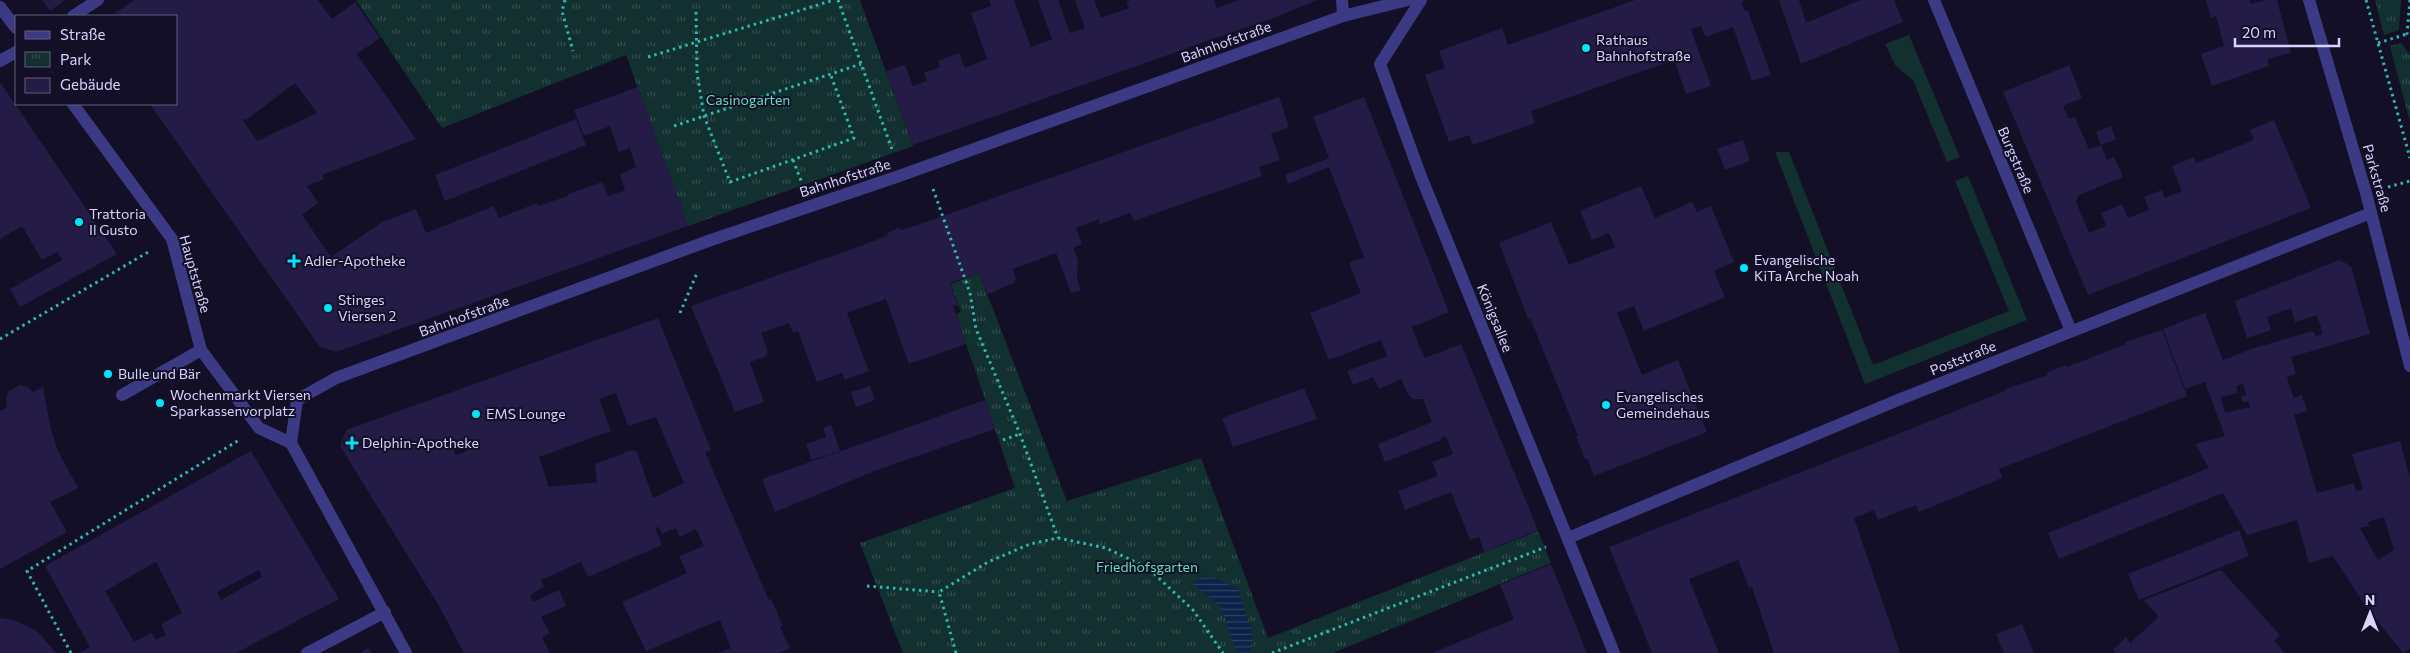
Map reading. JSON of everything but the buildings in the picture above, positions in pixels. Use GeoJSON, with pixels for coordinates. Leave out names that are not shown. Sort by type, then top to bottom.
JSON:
{"type":"FeatureCollection","features":[{"type":"Feature","properties":{"kind":"street"},"geometry":{"type":"LineString","coordinates":[[75,15],[98,0]]}},
{"type":"Feature","properties":{"kind":"street"},"geometry":{"type":"LineString","coordinates":[[1342,0],[1343,16]]}},
{"type":"Feature","properties":{"kind":"street","name":"Bahnhofstraße"},"geometry":{"type":"LineString","coordinates":[[291,443],[297,400],[336,378],[711,240],[925,167],[1343,16],[1408,0]]}},
{"type":"Feature","properties":{"kind":"street","name":"Königsallee"},"geometry":{"type":"LineString","coordinates":[[1421,0],[1380,64],[1427,191],[1614,653]]}},
{"type":"Feature","properties":{"kind":"street","name":"Burgstraße"},"geometry":{"type":"LineString","coordinates":[[1934,0],[2071,331]]}},
{"type":"Feature","properties":{"kind":"street","name":"Parkstraße"},"geometry":{"type":"LineString","coordinates":[[2309,0],[2371,212],[2410,366]]}},
{"type":"Feature","properties":{"kind":"street"},"geometry":{"type":"LineString","coordinates":[[0,7],[15,27]]}},
{"type":"Feature","properties":{"kind":"street"},"geometry":{"type":"LineString","coordinates":[[0,61],[15,53]]}},
{"type":"Feature","properties":{"kind":"street","name":"Hauptstraße"},"geometry":{"type":"LineString","coordinates":[[74,105],[172,239],[201,350],[259,428],[291,443]]}},
{"type":"Feature","properties":{"kind":"street","name":"Poststraße"},"geometry":{"type":"LineString","coordinates":[[1568,538],[1898,400],[2371,212]]}},
{"type":"Feature","properties":{"kind":"street"},"geometry":{"type":"LineString","coordinates":[[122,395],[201,350]]}},
{"type":"Feature","properties":{"kind":"street"},"geometry":{"type":"LineString","coordinates":[[291,443],[406,653]]}},
{"type":"Feature","properties":{"kind":"street"},"geometry":{"type":"LineString","coordinates":[[307,653],[385,612]]}},
{"type":"Feature","properties":{"kind":"path"},"geometry":{"type":"LineString","coordinates":[[566,0],[562,11],[573,51]]}},
{"type":"Feature","properties":{"kind":"path"},"geometry":{"type":"LineString","coordinates":[[648,57],[834,0]]}},
{"type":"Feature","properties":{"kind":"path"},"geometry":{"type":"LineString","coordinates":[[838,0],[902,175]]}},
{"type":"Feature","properties":{"kind":"path"},"geometry":{"type":"LineString","coordinates":[[2366,0],[2410,158]]}},
{"type":"Feature","properties":{"kind":"path"},"geometry":{"type":"LineString","coordinates":[[2410,0],[2407,34],[2410,38]]}},
{"type":"Feature","properties":{"kind":"path"},"geometry":{"type":"LineString","coordinates":[[696,12],[697,73],[704,116],[730,182],[854,138],[830,73]]}},
{"type":"Feature","properties":{"kind":"path"},"geometry":{"type":"LineString","coordinates":[[2378,43],[2407,34]]}},
{"type":"Feature","properties":{"kind":"path"},"geometry":{"type":"LineString","coordinates":[[674,126],[861,64]]}},
{"type":"Feature","properties":{"kind":"path"},"geometry":{"type":"LineString","coordinates":[[925,167],[970,293],[976,329],[1020,434],[1058,538]]}},
{"type":"Feature","properties":{"kind":"path"},"geometry":{"type":"LineString","coordinates":[[0,339],[172,239]]}},
{"type":"Feature","properties":{"kind":"path"},"geometry":{"type":"LineString","coordinates":[[680,313],[711,240]]}},
{"type":"Feature","properties":{"kind":"path"},"geometry":{"type":"LineString","coordinates":[[71,653],[27,571],[259,428]]}},
{"type":"Feature","properties":{"kind":"path"},"geometry":{"type":"LineString","coordinates":[[1004,440],[1020,434]]}},
{"type":"Feature","properties":{"kind":"path"},"geometry":{"type":"LineString","coordinates":[[868,586],[939,592],[988,562],[1030,544],[1058,538],[1106,548],[1148,568],[1193,610],[1224,653]]}},
{"type":"Feature","properties":{"kind":"path"},"geometry":{"type":"LineString","coordinates":[[1272,653],[1568,538]]}},
{"type":"Feature","properties":{"kind":"path"},"geometry":{"type":"LineString","coordinates":[[939,592],[956,653]]}},
{"type":"Feature","properties":{"kind":"green space","name":"Casinogarten"},"geometry":{"type":"Polygon","coordinates":[[[356,0],[860,0],[913,146],[688,226],[626,55],[442,128],[356,0]]]}},
{"type":"Feature","properties":{"kind":"green space"},"geometry":{"type":"Polygon","coordinates":[[[2375,0],[2401,0],[2399,30],[2384,35],[2375,0]]]}},
{"type":"Feature","properties":{"kind":"green space"},"geometry":{"type":"Polygon","coordinates":[[[1909,35],[1960,157],[1947,162],[1913,80],[1895,65],[1885,44],[1909,35]]]}},
{"type":"Feature","properties":{"kind":"green space"},"geometry":{"type":"Polygon","coordinates":[[[2401,43],[2410,55],[2410,122],[2390,46],[2401,43]]]}},
{"type":"Feature","properties":{"kind":"green space"},"geometry":{"type":"Polygon","coordinates":[[[1775,152],[1789,152],[1873,365],[2009,311],[1955,181],[1968,176],[2027,320],[1865,384],[1775,152]]]}},
{"type":"Feature","properties":{"kind":"green space","name":"Friedhofsgarten"},"geometry":{"type":"Polygon","coordinates":[[[979,273],[1067,501],[1201,458],[1268,638],[1538,531],[1551,563],[1333,653],[903,653],[860,543],[1015,488],[956,314],[961,312],[951,284],[979,273]]]}},
{"type":"Feature","properties":{"kind":"water"},"geometry":{"type":"Polygon","coordinates":[[[1206,575],[1238,588],[1253,635],[1250,653],[1240,653],[1235,649],[1221,607],[1192,583],[1206,575]]]}},
{"type":"Feature","properties":{"kind":"place","name":"Rathaus Bahnhofstraße"},"geometry":{"type":"Point","coordinates":[1586,48]}},
{"type":"Feature","properties":{"kind":"place","name":"Trattoria Il Gusto"},"geometry":{"type":"Point","coordinates":[79,222]}},
{"type":"Feature","properties":{"kind":"place","name":"Adler-Apotheke"},"geometry":{"type":"Point","coordinates":[294,261]}},
{"type":"Feature","properties":{"kind":"place","name":"Evangelische KiTa Arche Noah"},"geometry":{"type":"Point","coordinates":[1744,268]}},
{"type":"Feature","properties":{"kind":"place","name":"Stinges Viersen 2"},"geometry":{"type":"Point","coordinates":[328,308]}},
{"type":"Feature","properties":{"kind":"place","name":"Bulle und Bär"},"geometry":{"type":"Point","coordinates":[108,374]}},
{"type":"Feature","properties":{"kind":"place","name":"Wochenmarkt Viersen Sparkassenvorplatz"},"geometry":{"type":"Point","coordinates":[160,403]}},
{"type":"Feature","properties":{"kind":"place","name":"Evangelisches Gemeindehaus"},"geometry":{"type":"Point","coordinates":[1606,405]}},
{"type":"Feature","properties":{"kind":"place","name":"EMS Lounge"},"geometry":{"type":"Point","coordinates":[476,414]}},
{"type":"Feature","properties":{"kind":"place","name":"Delphin-Apotheke"},"geometry":{"type":"Point","coordinates":[352,443]}}]}
